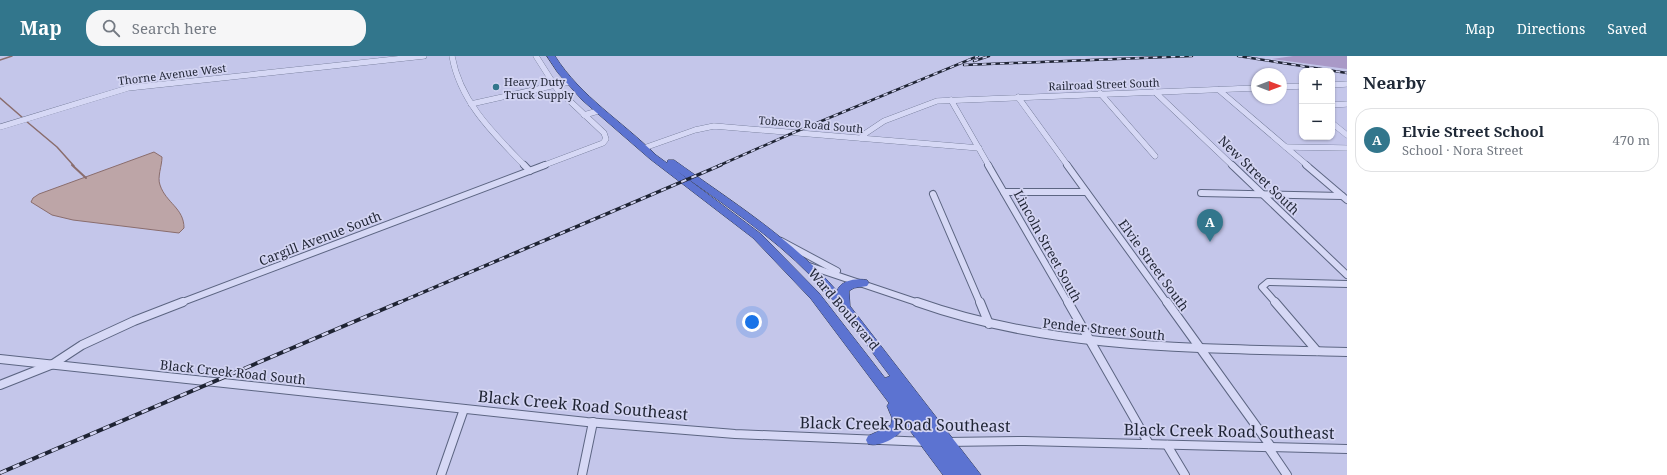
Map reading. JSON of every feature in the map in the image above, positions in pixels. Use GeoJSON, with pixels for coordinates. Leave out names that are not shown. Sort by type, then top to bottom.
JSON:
{"type":"FeatureCollection","features":[{"type":"Feature","properties":{"kind":"highway","name":"Ward Boulevard"},"geometry":{"type":"LineString","coordinates":[[551,56],[569,82],[598,111],[653,157],[743,225],[777,254],[826,310],[885,386],[938,442],[974,475]]}},
{"type":"Feature","properties":{"kind":"highway","name":"Ward Boulevard"},"geometry":{"type":"LineString","coordinates":[[644,148],[656,152],[674,163],[778,239],[806,264],[844,307],[938,442],[952,475]]}},
{"type":"Feature","properties":{"kind":"highway"},"geometry":{"type":"LineString","coordinates":[[777,254],[806,264]]}},
{"type":"Feature","properties":{"kind":"highway"},"geometry":{"type":"LineString","coordinates":[[844,307],[843,289],[851,284],[863,283]]}},
{"type":"Feature","properties":{"kind":"highway"},"geometry":{"type":"LineString","coordinates":[[826,310],[862,345],[965,475]]}},
{"type":"Feature","properties":{"kind":"highway"},"geometry":{"type":"LineString","coordinates":[[873,440],[892,432],[900,423],[898,412],[886,397],[885,386]]}},
{"type":"Feature","properties":{"kind":"street","name":"Thorne Avenue West"},"geometry":{"type":"LineString","coordinates":[[0,127],[97,96],[134,87],[424,56]]}},
{"type":"Feature","properties":{"kind":"street"},"geometry":{"type":"LineString","coordinates":[[452,56],[457,77],[470,104],[489,128],[530,171]]}},
{"type":"Feature","properties":{"kind":"street"},"geometry":{"type":"LineString","coordinates":[[536,56],[554,86],[584,115],[598,111]]}},
{"type":"Feature","properties":{"kind":"street"},"geometry":{"type":"LineString","coordinates":[[470,104],[569,82]]}},
{"type":"Feature","properties":{"kind":"street"},"geometry":{"type":"LineString","coordinates":[[1335,85],[1347,84]]}},
{"type":"Feature","properties":{"kind":"street"},"geometry":{"type":"LineString","coordinates":[[1287,87],[1299,86]]}},
{"type":"Feature","properties":{"kind":"street","name":"Railroad Street South"},"geometry":{"type":"LineString","coordinates":[[861,138],[869,129],[918,106],[937,101],[1100,93],[1251,88]]}},
{"type":"Feature","properties":{"kind":"street"},"geometry":{"type":"LineString","coordinates":[[1220,90],[1345,198]]}},
{"type":"Feature","properties":{"kind":"street","name":"New Street South"},"geometry":{"type":"LineString","coordinates":[[1156,92],[1260,194],[1347,275]]}},
{"type":"Feature","properties":{"kind":"street"},"geometry":{"type":"LineString","coordinates":[[1100,93],[1155,156]]}},
{"type":"Feature","properties":{"kind":"street","name":"Elvie Street South"},"geometry":{"type":"LineString","coordinates":[[1018,97],[1200,348],[1270,448],[1287,475]]}},
{"type":"Feature","properties":{"kind":"street","name":"Lincoln Street South"},"geometry":{"type":"LineString","coordinates":[[951,100],[1149,444]]}},
{"type":"Feature","properties":{"kind":"street"},"geometry":{"type":"LineString","coordinates":[[1335,105],[1347,104]]}},
{"type":"Feature","properties":{"kind":"street","name":"Cargill Avenue South"},"geometry":{"type":"LineString","coordinates":[[0,385],[53,364],[82,345],[134,321],[302,256],[530,171],[605,141],[606,139],[604,134],[584,115]]}},
{"type":"Feature","properties":{"kind":"street"},"geometry":{"type":"LineString","coordinates":[[1335,125],[1347,135]]}},
{"type":"Feature","properties":{"kind":"street","name":"Tobacco Road South"},"geometry":{"type":"LineString","coordinates":[[644,148],[695,130],[714,126],[979,148]]}},
{"type":"Feature","properties":{"kind":"street"},"geometry":{"type":"LineString","coordinates":[[1286,147],[1347,148]]}},
{"type":"Feature","properties":{"kind":"street"},"geometry":{"type":"LineString","coordinates":[[1004,192],[1086,192]]}},
{"type":"Feature","properties":{"kind":"street"},"geometry":{"type":"LineString","coordinates":[[1201,193],[1345,198]]}},
{"type":"Feature","properties":{"kind":"street"},"geometry":{"type":"LineString","coordinates":[[933,194],[989,324]]}},
{"type":"Feature","properties":{"kind":"street","name":"Pender Street South"},"geometry":{"type":"LineString","coordinates":[[778,239],[823,262],[844,275]]}},
{"type":"Feature","properties":{"kind":"street","name":"Pender Street South"},"geometry":{"type":"LineString","coordinates":[[806,264],[844,275],[929,308],[989,324],[1039,334],[1089,342],[1200,348],[1347,352]]}},
{"type":"Feature","properties":{"kind":"street"},"geometry":{"type":"LineString","coordinates":[[1317,351],[1262,287],[1268,282],[1347,284]]}},
{"type":"Feature","properties":{"kind":"street","name":"Black Creek Road South"},"geometry":{"type":"LineString","coordinates":[[0,359],[210,383],[464,409]]}},
{"type":"Feature","properties":{"kind":"street"},"geometry":{"type":"LineString","coordinates":[[441,475],[464,409]]}},
{"type":"Feature","properties":{"kind":"street","name":"Black Creek Road Southeast"},"geometry":{"type":"LineString","coordinates":[[464,409],[673,430],[873,440],[938,442],[1026,441],[1347,449]]}},
{"type":"Feature","properties":{"kind":"street"},"geometry":{"type":"LineString","coordinates":[[582,475],[593,422]]}},
{"type":"Feature","properties":{"kind":"street"},"geometry":{"type":"LineString","coordinates":[[1167,445],[1185,475]]}},
{"type":"Feature","properties":{"kind":"shaded area"},"geometry":{"type":"Polygon","coordinates":[[[1293,56],[1347,56],[1347,69],[1272,59],[1293,56]]]}},
{"type":"Feature","properties":{"kind":"shaded area"},"geometry":{"type":"Polygon","coordinates":[[[154,152],[162,157],[159,179],[160,185],[166,196],[178,210],[183,221],[184,228],[179,233],[73,220],[52,215],[31,202],[33,198],[39,194],[154,152]]]}},
{"type":"Feature","properties":{"kind":"waterway"},"geometry":{"type":"LineString","coordinates":[[0,60],[12,56]]}},
{"type":"Feature","properties":{"kind":"waterway"},"geometry":{"type":"LineString","coordinates":[[0,98],[23,118]]}},
{"type":"Feature","properties":{"kind":"waterway"},"geometry":{"type":"LineString","coordinates":[[26,121],[57,147],[74,166]]}},
{"type":"Feature","properties":{"kind":"waterway"},"geometry":{"type":"LineString","coordinates":[[72,165],[86,178]]}},
{"type":"Feature","properties":{"kind":"railway"},"geometry":{"type":"LineString","coordinates":[[718,166],[795,132],[978,56]]}},
{"type":"Feature","properties":{"kind":"railway"},"geometry":{"type":"LineString","coordinates":[[974,61],[989,56]]}},
{"type":"Feature","properties":{"kind":"railway"},"geometry":{"type":"LineString","coordinates":[[964,65],[1192,56]]}},
{"type":"Feature","properties":{"kind":"railway"},"geometry":{"type":"LineString","coordinates":[[1238,56],[1347,73]]}},
{"type":"Feature","properties":{"kind":"railway"},"geometry":{"type":"LineString","coordinates":[[398,303],[721,165]]}},
{"type":"Feature","properties":{"kind":"railway"},"geometry":{"type":"LineString","coordinates":[[0,473],[400,302]]}},
{"type":"Feature","properties":{"kind":"place","name":"Heavy Duty Truck Supply"},"geometry":{"type":"Point","coordinates":[496,87]}},
{"type":"Feature","properties":{"kind":"place","name":"Elvie Street School"},"geometry":{"type":"Point","coordinates":[1210,242]}}]}
